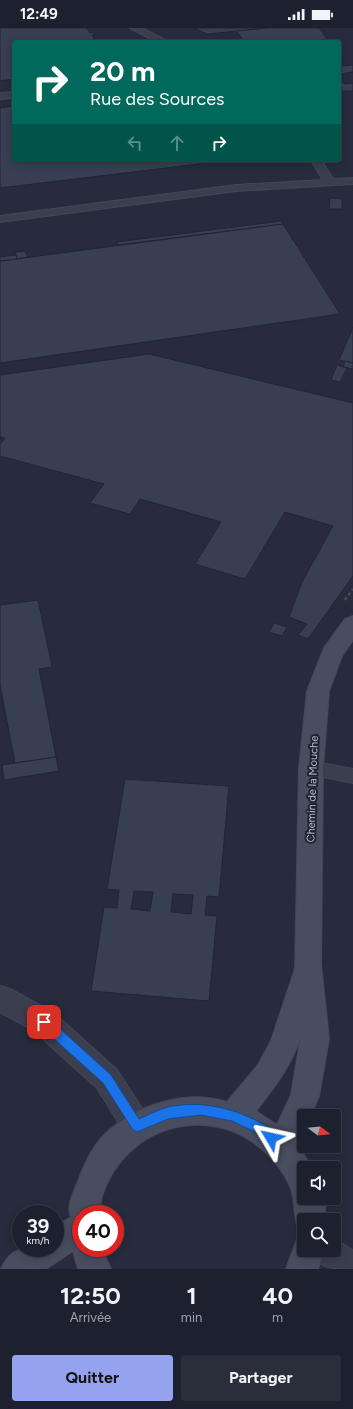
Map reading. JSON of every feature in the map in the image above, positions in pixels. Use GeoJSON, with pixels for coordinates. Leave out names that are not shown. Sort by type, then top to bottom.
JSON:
{"type":"FeatureCollection","features":[{"type":"Feature","properties":{"kind":"street","name":"Chemin de la Mouche"},"geometry":{"type":"LineString","coordinates":[[282,1147],[305,1096],[314,1039],[308,964],[311,768],[318,691],[332,654],[353,624]]}},
{"type":"Feature","properties":{"kind":"street","name":"Chemin de la Mouche"},"geometry":{"type":"LineString","coordinates":[[234,1116],[268,1074],[284,1045],[308,964]]}},
{"type":"Feature","properties":{"kind":"street"},"geometry":{"type":"LineString","coordinates":[[0,998],[44,1022],[107,1079],[137,1126]]}},
{"type":"Feature","properties":{"kind":"street"},"geometry":{"type":"LineString","coordinates":[[86,1205],[87,1196],[98,1168],[114,1144],[137,1126],[168,1113],[201,1110],[234,1116],[260,1128],[282,1147],[297,1170]]}},
{"type":"Feature","properties":{"kind":"street"},"geometry":{"type":"LineString","coordinates":[[17,1269],[36,1257]]}},
{"type":"Feature","properties":{"kind":"street"},"geometry":{"type":"LineString","coordinates":[[90,1257],[95,1269]]}},
{"type":"Feature","properties":{"kind":"street"},"geometry":{"type":"LineString","coordinates":[[302,1269],[306,1257]]}},
{"type":"Feature","properties":{"kind":"street"},"geometry":{"type":"LineString","coordinates":[[335,1257],[351,1269]]}},
{"type":"Feature","properties":{"kind":"lane"},"geometry":{"type":"LineString","coordinates":[[134,28],[160,40]]}},
{"type":"Feature","properties":{"kind":"lane"},"geometry":{"type":"LineString","coordinates":[[0,96],[12,95]]}},
{"type":"Feature","properties":{"kind":"lane"},"geometry":{"type":"LineString","coordinates":[[317,162],[329,181]]}},
{"type":"Feature","properties":{"kind":"lane"},"geometry":{"type":"LineString","coordinates":[[0,219],[236,188],[329,181],[353,181]]}},
{"type":"Feature","properties":{"kind":"lane"},"geometry":{"type":"LineString","coordinates":[[311,768],[353,776]]}},
{"type":"Feature","properties":{"kind":"building"},"geometry":{"type":"Polygon","coordinates":[[[0,28],[87,28],[90,33],[93,32],[95,35],[92,35],[94,39],[99,40],[12,40],[12,79],[0,81],[0,28]]]}},
{"type":"Feature","properties":{"kind":"building"},"geometry":{"type":"Polygon","coordinates":[[[194,28],[268,28],[207,34],[194,28]]]}},
{"type":"Feature","properties":{"kind":"building"},"geometry":{"type":"Polygon","coordinates":[[[268,28],[319,28],[328,40],[243,40],[237,31],[268,28]]]}},
{"type":"Feature","properties":{"kind":"building"},"geometry":{"type":"Polygon","coordinates":[[[353,65],[353,72],[341,74],[341,66],[353,65]]]}},
{"type":"Feature","properties":{"kind":"building"},"geometry":{"type":"Polygon","coordinates":[[[344,82],[344,84],[353,83],[353,91],[341,91],[341,83],[344,82]]]}},
{"type":"Feature","properties":{"kind":"building"},"geometry":{"type":"Polygon","coordinates":[[[12,106],[12,162],[215,162],[0,188],[0,108],[12,106]]]}},
{"type":"Feature","properties":{"kind":"building"},"geometry":{"type":"Polygon","coordinates":[[[330,198],[342,199],[342,209],[329,209],[330,198]]]}},
{"type":"Feature","properties":{"kind":"building"},"geometry":{"type":"Polygon","coordinates":[[[281,221],[283,224],[118,245],[117,242],[281,221]]]}},
{"type":"Feature","properties":{"kind":"building"},"geometry":{"type":"Polygon","coordinates":[[[283,224],[340,314],[0,363],[0,261],[283,224]]]}},
{"type":"Feature","properties":{"kind":"building"},"geometry":{"type":"Polygon","coordinates":[[[25,251],[28,257],[17,259],[15,252],[25,251]]]}},
{"type":"Feature","properties":{"kind":"building"},"geometry":{"type":"Polygon","coordinates":[[[16,255],[17,259],[0,261],[0,257],[16,255]]]}},
{"type":"Feature","properties":{"kind":"building"},"geometry":{"type":"Polygon","coordinates":[[[353,327],[353,363],[339,360],[353,327]]]}},
{"type":"Feature","properties":{"kind":"building"},"geometry":{"type":"Polygon","coordinates":[[[149,354],[353,403],[353,576],[308,639],[298,635],[307,624],[289,617],[302,582],[333,526],[285,512],[245,579],[195,564],[221,522],[140,499],[130,514],[90,503],[104,484],[0,456],[0,444],[5,438],[0,437],[0,375],[149,354]]]}},
{"type":"Feature","properties":{"kind":"building"},"geometry":{"type":"Polygon","coordinates":[[[345,361],[353,363],[353,369],[343,367],[345,361]]]}},
{"type":"Feature","properties":{"kind":"building"},"geometry":{"type":"Polygon","coordinates":[[[337,365],[347,368],[340,382],[331,380],[337,365]]]}},
{"type":"Feature","properties":{"kind":"building"},"geometry":{"type":"Polygon","coordinates":[[[38,600],[52,667],[39,669],[56,757],[15,763],[0,685],[0,605],[38,600]]]}},
{"type":"Feature","properties":{"kind":"building"},"geometry":{"type":"Polygon","coordinates":[[[274,623],[287,627],[282,636],[269,632],[274,623]]]}},
{"type":"Feature","properties":{"kind":"building"},"geometry":{"type":"Polygon","coordinates":[[[56,757],[59,771],[4,780],[2,765],[56,757]]]}},
{"type":"Feature","properties":{"kind":"building"},"geometry":{"type":"Polygon","coordinates":[[[125,779],[229,786],[219,897],[207,896],[205,915],[217,916],[209,1001],[91,991],[104,907],[117,908],[119,890],[107,889],[125,779]],[[134,891],[131,909],[150,911],[153,892],[134,891]],[[173,894],[171,912],[191,914],[193,895],[173,894]]]}},
{"type":"Feature","properties":{"kind":"route"},"geometry":{"type":"LineString","coordinates":[[44,1022],[107,1079],[137,1126],[168,1113],[201,1110],[234,1116],[260,1128],[271,1138]]}}]}
